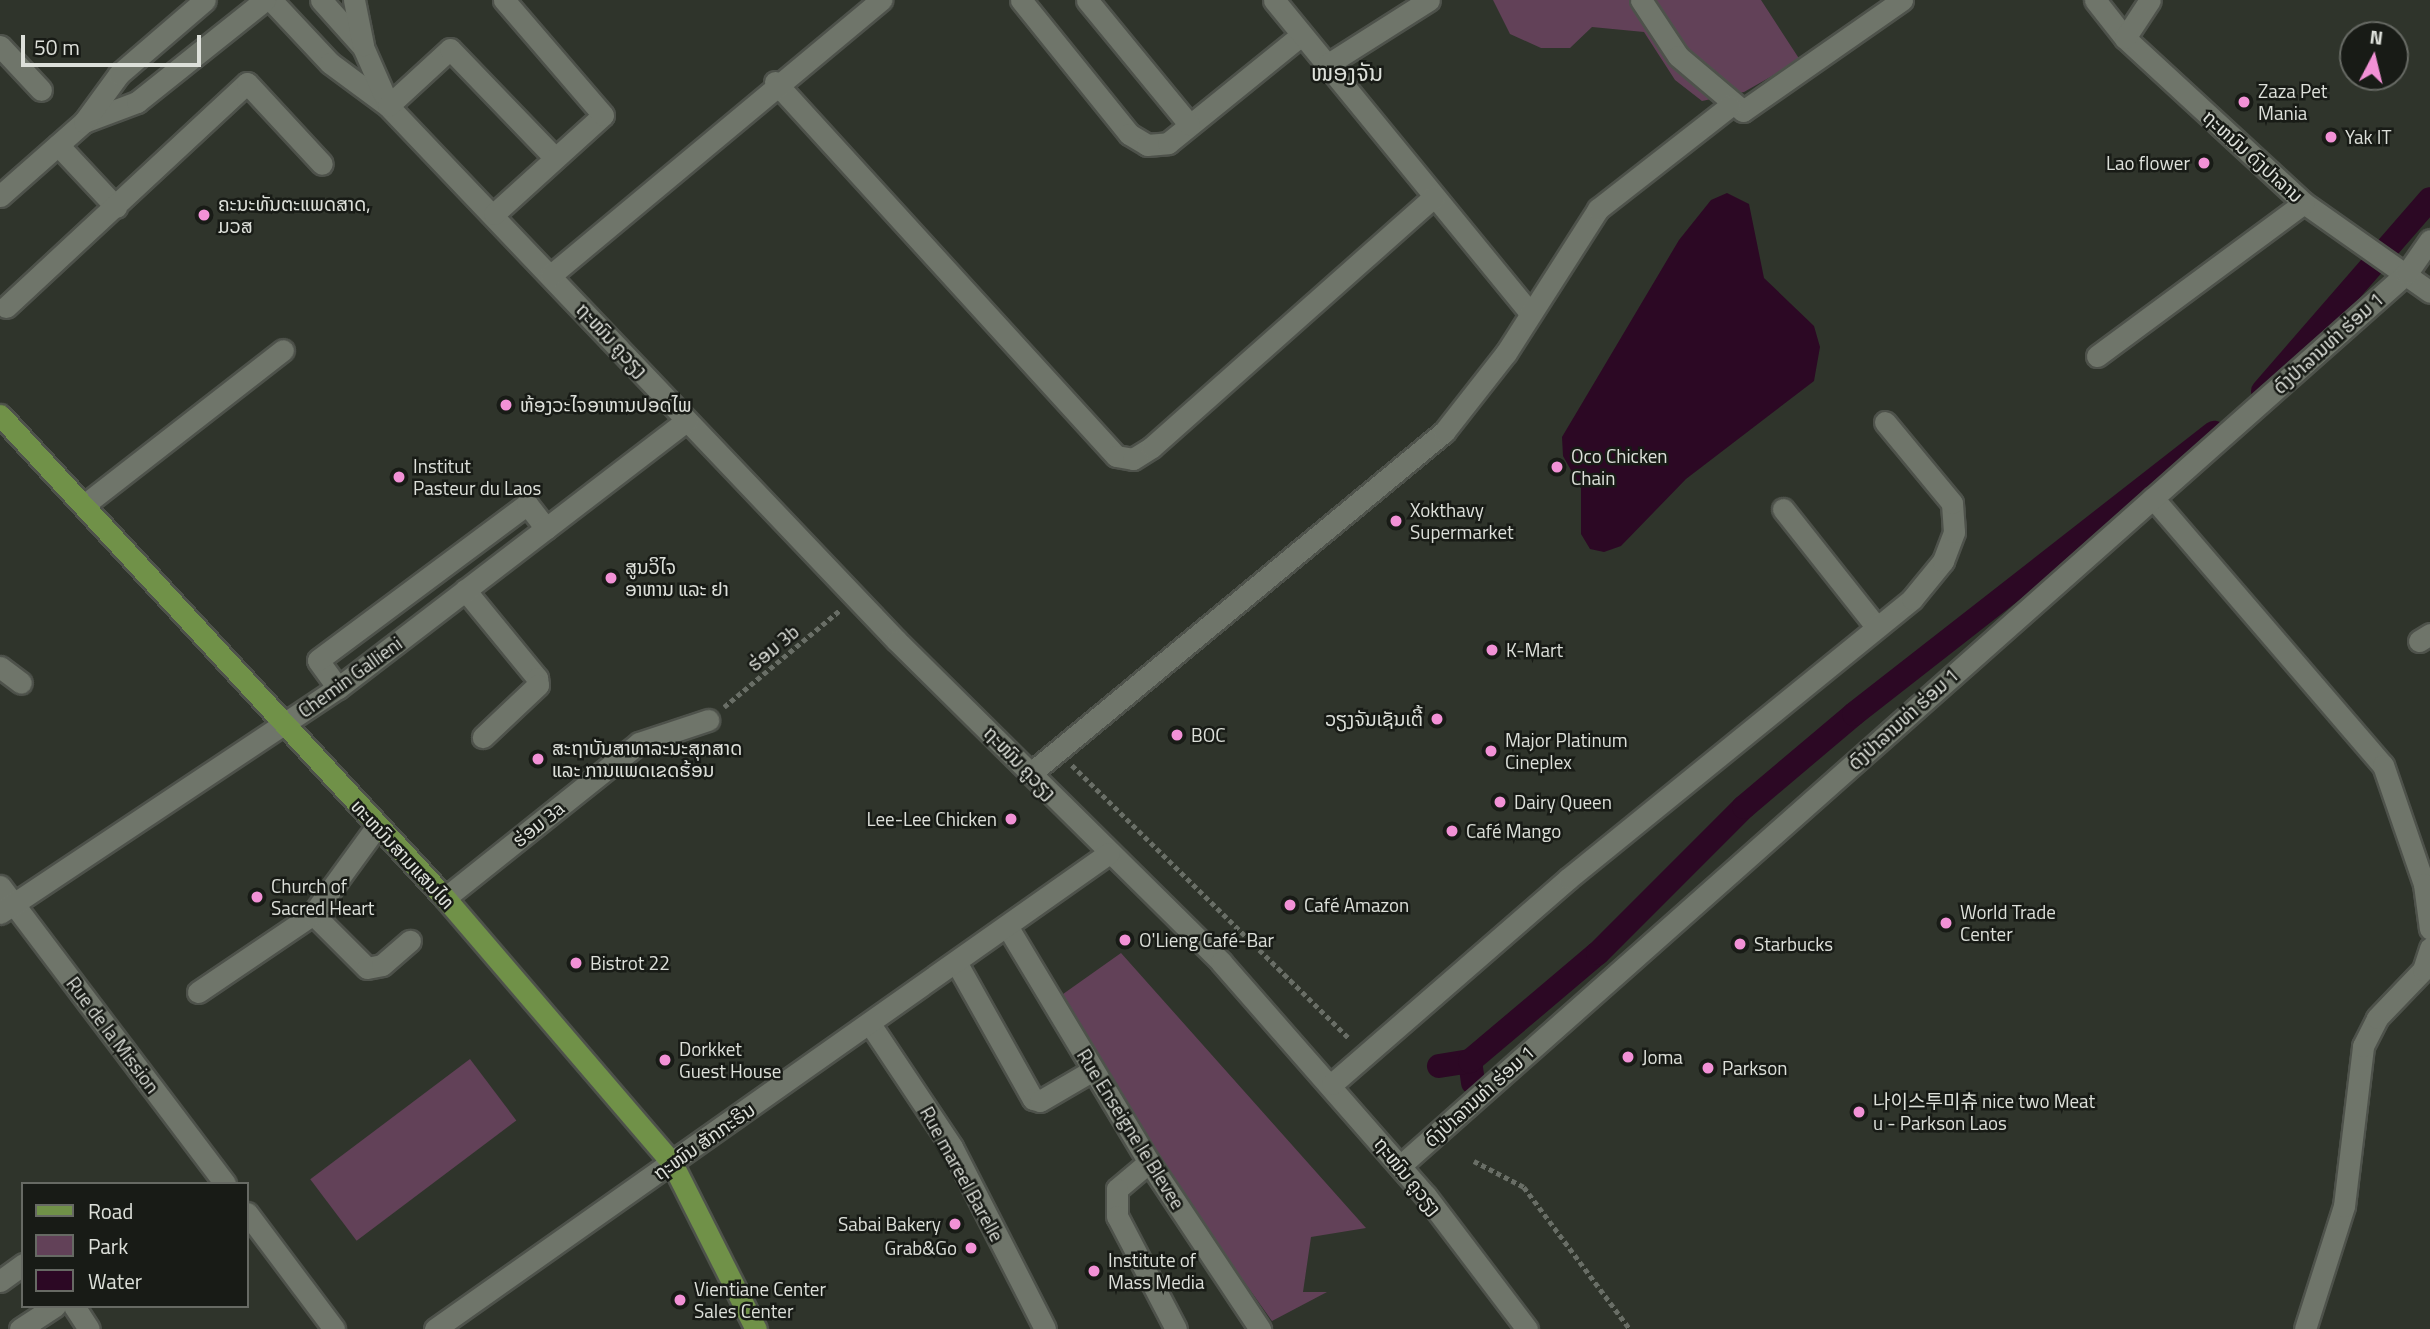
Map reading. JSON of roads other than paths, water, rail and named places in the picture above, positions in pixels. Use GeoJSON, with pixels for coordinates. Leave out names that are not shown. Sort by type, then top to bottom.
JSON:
{"type":"FeatureCollection","features":[{"type":"Feature","properties":{"kind":"main road","name":"ທະຫນົນສາມແສນໄທ"},"geometry":{"type":"LineString","coordinates":[[0,415],[445,898],[672,1163],[756,1329]]}},
{"type":"Feature","properties":{"kind":"street"},"geometry":{"type":"LineString","coordinates":[[0,196],[84,122],[119,74],[205,0]]}},
{"type":"Feature","properties":{"kind":"street"},"geometry":{"type":"LineString","coordinates":[[84,122],[137,102],[268,0],[330,63],[388,106]]}},
{"type":"Feature","properties":{"kind":"street"},"geometry":{"type":"LineString","coordinates":[[321,0],[363,47]]}},
{"type":"Feature","properties":{"kind":"street"},"geometry":{"type":"LineString","coordinates":[[354,0],[363,47],[388,106]]}},
{"type":"Feature","properties":{"kind":"street"},"geometry":{"type":"LineString","coordinates":[[494,214],[603,115],[504,0]]}},
{"type":"Feature","properties":{"kind":"street"},"geometry":{"type":"LineString","coordinates":[[551,275],[775,82],[881,0]]}},
{"type":"Feature","properties":{"kind":"street"},"geometry":{"type":"LineString","coordinates":[[1021,0],[1129,134],[1147,145],[1168,143],[1299,37]]}},
{"type":"Feature","properties":{"kind":"street"},"geometry":{"type":"LineString","coordinates":[[1087,0],[1189,124]]}},
{"type":"Feature","properties":{"kind":"street"},"geometry":{"type":"LineString","coordinates":[[1274,0],[1299,37],[1529,312]]}},
{"type":"Feature","properties":{"kind":"street"},"geometry":{"type":"LineString","coordinates":[[1325,65],[1429,0]]}},
{"type":"Feature","properties":{"kind":"street"},"geometry":{"type":"LineString","coordinates":[[1641,0],[1678,56],[1730,106],[1753,108],[1902,0]]}},
{"type":"Feature","properties":{"kind":"street","name":"ຖະຫນົນ ດົງປາລານ"},"geometry":{"type":"LineString","coordinates":[[2095,0],[2125,38],[2304,203],[2354,235],[2430,292]]}},
{"type":"Feature","properties":{"kind":"street"},"geometry":{"type":"LineString","coordinates":[[2125,38],[2150,0]]}},
{"type":"Feature","properties":{"kind":"street"},"geometry":{"type":"LineString","coordinates":[[0,46],[41,90]]}},
{"type":"Feature","properties":{"kind":"street"},"geometry":{"type":"LineString","coordinates":[[388,106],[450,49],[555,158]]}},
{"type":"Feature","properties":{"kind":"street"},"geometry":{"type":"LineString","coordinates":[[775,82],[1116,456],[1133,459],[1152,447],[1434,197]]}},
{"type":"Feature","properties":{"kind":"street"},"geometry":{"type":"LineString","coordinates":[[6,307],[247,83],[322,164]]}},
{"type":"Feature","properties":{"kind":"street","name":"ຖະໜົນ ຄູວຽງ"},"geometry":{"type":"LineString","coordinates":[[388,106],[494,214],[855,597],[1108,853],[1221,962],[1332,1084],[1400,1166],[1527,1329]]}},
{"type":"Feature","properties":{"kind":"street"},"geometry":{"type":"LineString","coordinates":[[1031,773],[1444,432],[1506,353],[1529,312],[1598,209],[1730,106]]}},
{"type":"Feature","properties":{"kind":"street"},"geometry":{"type":"LineString","coordinates":[[58,145],[116,207]]}},
{"type":"Feature","properties":{"kind":"street"},"geometry":{"type":"LineString","coordinates":[[2097,356],[2304,203]]}},
{"type":"Feature","properties":{"kind":"street","name":"ດົງປ່າລານທ່າ ຮ່ອມ 1"},"geometry":{"type":"LineString","coordinates":[[1400,1166],[2407,273],[2430,240]]}},
{"type":"Feature","properties":{"kind":"street"},"geometry":{"type":"LineString","coordinates":[[84,505],[283,350]]}},
{"type":"Feature","properties":{"kind":"street","name":"Chemin Gallieni"},"geometry":{"type":"LineString","coordinates":[[7,908],[338,688],[687,421]]}},
{"type":"Feature","properties":{"kind":"street"},"geometry":{"type":"LineString","coordinates":[[1332,1084],[1874,624],[1912,599],[1943,562],[1954,531],[1952,503],[1885,422]]}},
{"type":"Feature","properties":{"kind":"street"},"geometry":{"type":"LineString","coordinates":[[2153,498],[2383,765],[2424,884],[2430,929]]}},
{"type":"Feature","properties":{"kind":"street"},"geometry":{"type":"LineString","coordinates":[[338,688],[318,660],[527,504],[547,528]]}},
{"type":"Feature","properties":{"kind":"street"},"geometry":{"type":"LineString","coordinates":[[1783,509],[1874,624]]}},
{"type":"Feature","properties":{"kind":"street"},"geometry":{"type":"LineString","coordinates":[[465,590],[537,678],[538,685],[483,737]]}},
{"type":"Feature","properties":{"kind":"street"},"geometry":{"type":"LineString","coordinates":[[0,667],[21,683]]}},
{"type":"Feature","properties":{"kind":"street","name":"ຮ່ອມ 3a"},"geometry":{"type":"LineString","coordinates":[[445,898],[639,743],[708,720]]}},
{"type":"Feature","properties":{"kind":"street"},"geometry":{"type":"LineString","coordinates":[[198,992],[313,914],[377,826]]}},
{"type":"Feature","properties":{"kind":"street","name":"ຖະໜົນ ສັກກະຣິນ"},"geometry":{"type":"LineString","coordinates":[[435,1329],[870,1024],[1108,853]]}},
{"type":"Feature","properties":{"kind":"street","name":"Rue de la Mission"},"geometry":{"type":"LineString","coordinates":[[0,886],[7,908],[223,1182]]}},
{"type":"Feature","properties":{"kind":"street"},"geometry":{"type":"LineString","coordinates":[[313,914],[367,968],[382,965],[410,941]]}},
{"type":"Feature","properties":{"kind":"street","name":"Rue Enseigne le Blevee"},"geometry":{"type":"LineString","coordinates":[[1007,926],[1149,1162],[1260,1329]]}},
{"type":"Feature","properties":{"kind":"street"},"geometry":{"type":"LineString","coordinates":[[2305,1329],[2344,1206],[2363,1046],[2377,1018],[2423,970],[2430,948]]}},
{"type":"Feature","properties":{"kind":"street"},"geometry":{"type":"LineString","coordinates":[[956,962],[1032,1099],[1040,1101],[1093,1070]]}},
{"type":"Feature","properties":{"kind":"street","name":"Rue mareel Barelle"},"geometry":{"type":"LineString","coordinates":[[870,1024],[952,1147],[1045,1329]]}},
{"type":"Feature","properties":{"kind":"street"},"geometry":{"type":"LineString","coordinates":[[1149,1162],[1117,1189],[1117,1216],[1176,1329]]}},
{"type":"Feature","properties":{"kind":"street"},"geometry":{"type":"LineString","coordinates":[[248,1214],[334,1329]]}},
{"type":"Feature","properties":{"kind":"street"},"geometry":{"type":"LineString","coordinates":[[0,1281],[21,1265]]}},
{"type":"Feature","properties":{"kind":"street"},"geometry":{"type":"LineString","coordinates":[[20,1329],[52,1308]]}},
{"type":"Feature","properties":{"kind":"street"},"geometry":{"type":"LineString","coordinates":[[75,1308],[89,1329]]}},
{"type":"Feature","properties":{"kind":"water"},"geometry":{"type":"Polygon","coordinates":[[[1727,193],[1749,204],[1764,278],[1814,326],[1820,347],[1814,381],[1686,479],[1621,546],[1604,552],[1590,549],[1581,534],[1581,488],[1563,456],[1562,437],[1679,240],[1711,200],[1727,193]]]}},
{"type":"Feature","properties":{"kind":"waterway"},"geometry":{"type":"LineString","coordinates":[[2263,391],[2430,199]]}},
{"type":"Feature","properties":{"kind":"waterway"},"geometry":{"type":"LineString","coordinates":[[1439,1066],[1470,1061],[1598,953],[1744,807],[1854,714],[2214,433]]}},
{"type":"Feature","properties":{"kind":"waterway"},"geometry":{"type":"LineString","coordinates":[[1470,1061],[1473,1083]]}},
{"type":"Feature","properties":{"kind":"place","name":"Zaza Pet Mania"},"geometry":{"type":"Point","coordinates":[2244,102]}},
{"type":"Feature","properties":{"kind":"place","name":"Yak IT"},"geometry":{"type":"Point","coordinates":[2331,137]}},
{"type":"Feature","properties":{"kind":"place","name":"Lao flower"},"geometry":{"type":"Point","coordinates":[2204,163]}},
{"type":"Feature","properties":{"kind":"place","name":"ຄະນະທັນຕະແພດສາດ, ມວສ"},"geometry":{"type":"Point","coordinates":[204,215]}},
{"type":"Feature","properties":{"kind":"place","name":"ຫ້ອງວະໄຈອາຫານປອດໄພ"},"geometry":{"type":"Point","coordinates":[506,405]}},
{"type":"Feature","properties":{"kind":"place","name":"Oco Chicken Chain"},"geometry":{"type":"Point","coordinates":[1557,467]}},
{"type":"Feature","properties":{"kind":"place","name":"Institut Pasteur du Laos"},"geometry":{"type":"Point","coordinates":[399,477]}},
{"type":"Feature","properties":{"kind":"place","name":"Xokthavy Supermarket"},"geometry":{"type":"Point","coordinates":[1396,521]}},
{"type":"Feature","properties":{"kind":"place","name":"ສູນວິໄຈ ອາຫານ ແລະ ຢາ"},"geometry":{"type":"Point","coordinates":[611,578]}},
{"type":"Feature","properties":{"kind":"place","name":"K-Mart"},"geometry":{"type":"Point","coordinates":[1492,650]}},
{"type":"Feature","properties":{"kind":"place","name":"ວຽງຈັນເຊັນເຕີ້"},"geometry":{"type":"Point","coordinates":[1437,719]}},
{"type":"Feature","properties":{"kind":"place","name":"BOC"},"geometry":{"type":"Point","coordinates":[1177,735]}},
{"type":"Feature","properties":{"kind":"place","name":"Major Platinum Cineplex"},"geometry":{"type":"Point","coordinates":[1491,751]}},
{"type":"Feature","properties":{"kind":"place","name":"ສະຖາບັນສາທາລະນະສຸກສາດ ແລະ ການແພດເຂດຮ້ອນ"},"geometry":{"type":"Point","coordinates":[538,759]}},
{"type":"Feature","properties":{"kind":"place","name":"Dairy Queen"},"geometry":{"type":"Point","coordinates":[1500,802]}},
{"type":"Feature","properties":{"kind":"place","name":"Lee-Lee Chicken"},"geometry":{"type":"Point","coordinates":[1011,819]}},
{"type":"Feature","properties":{"kind":"place","name":"Café Mango"},"geometry":{"type":"Point","coordinates":[1452,831]}},
{"type":"Feature","properties":{"kind":"place","name":"Church of Sacred Heart"},"geometry":{"type":"Point","coordinates":[257,897]}},
{"type":"Feature","properties":{"kind":"place","name":"Café Amazon"},"geometry":{"type":"Point","coordinates":[1290,905]}},
{"type":"Feature","properties":{"kind":"place","name":"World Trade Center"},"geometry":{"type":"Point","coordinates":[1946,923]}},
{"type":"Feature","properties":{"kind":"place","name":"O'Lieng Café-Bar"},"geometry":{"type":"Point","coordinates":[1125,940]}},
{"type":"Feature","properties":{"kind":"place","name":"Starbucks"},"geometry":{"type":"Point","coordinates":[1740,944]}},
{"type":"Feature","properties":{"kind":"place","name":"Bistrot 22"},"geometry":{"type":"Point","coordinates":[576,963]}},
{"type":"Feature","properties":{"kind":"place","name":"Joma"},"geometry":{"type":"Point","coordinates":[1628,1057]}},
{"type":"Feature","properties":{"kind":"place","name":"Dorkket Guest House"},"geometry":{"type":"Point","coordinates":[665,1060]}},
{"type":"Feature","properties":{"kind":"place","name":"Parkson"},"geometry":{"type":"Point","coordinates":[1708,1068]}},
{"type":"Feature","properties":{"kind":"place","name":"나이스투미츄 nice two Meat u - Parkson Laos"},"geometry":{"type":"Point","coordinates":[1859,1112]}},
{"type":"Feature","properties":{"kind":"place","name":"Sabai Bakery"},"geometry":{"type":"Point","coordinates":[955,1224]}},
{"type":"Feature","properties":{"kind":"place","name":"Grab&Go"},"geometry":{"type":"Point","coordinates":[971,1248]}},
{"type":"Feature","properties":{"kind":"place","name":"Institute of Mass Media"},"geometry":{"type":"Point","coordinates":[1094,1271]}},
{"type":"Feature","properties":{"kind":"place","name":"Vientiane Center Sales Center"},"geometry":{"type":"Point","coordinates":[680,1300]}},
{"type":"Feature","properties":{"kind":"district","name":"ໜອງຈັນ"},"geometry":{"type":"Point","coordinates":[1347,73]}}]}
